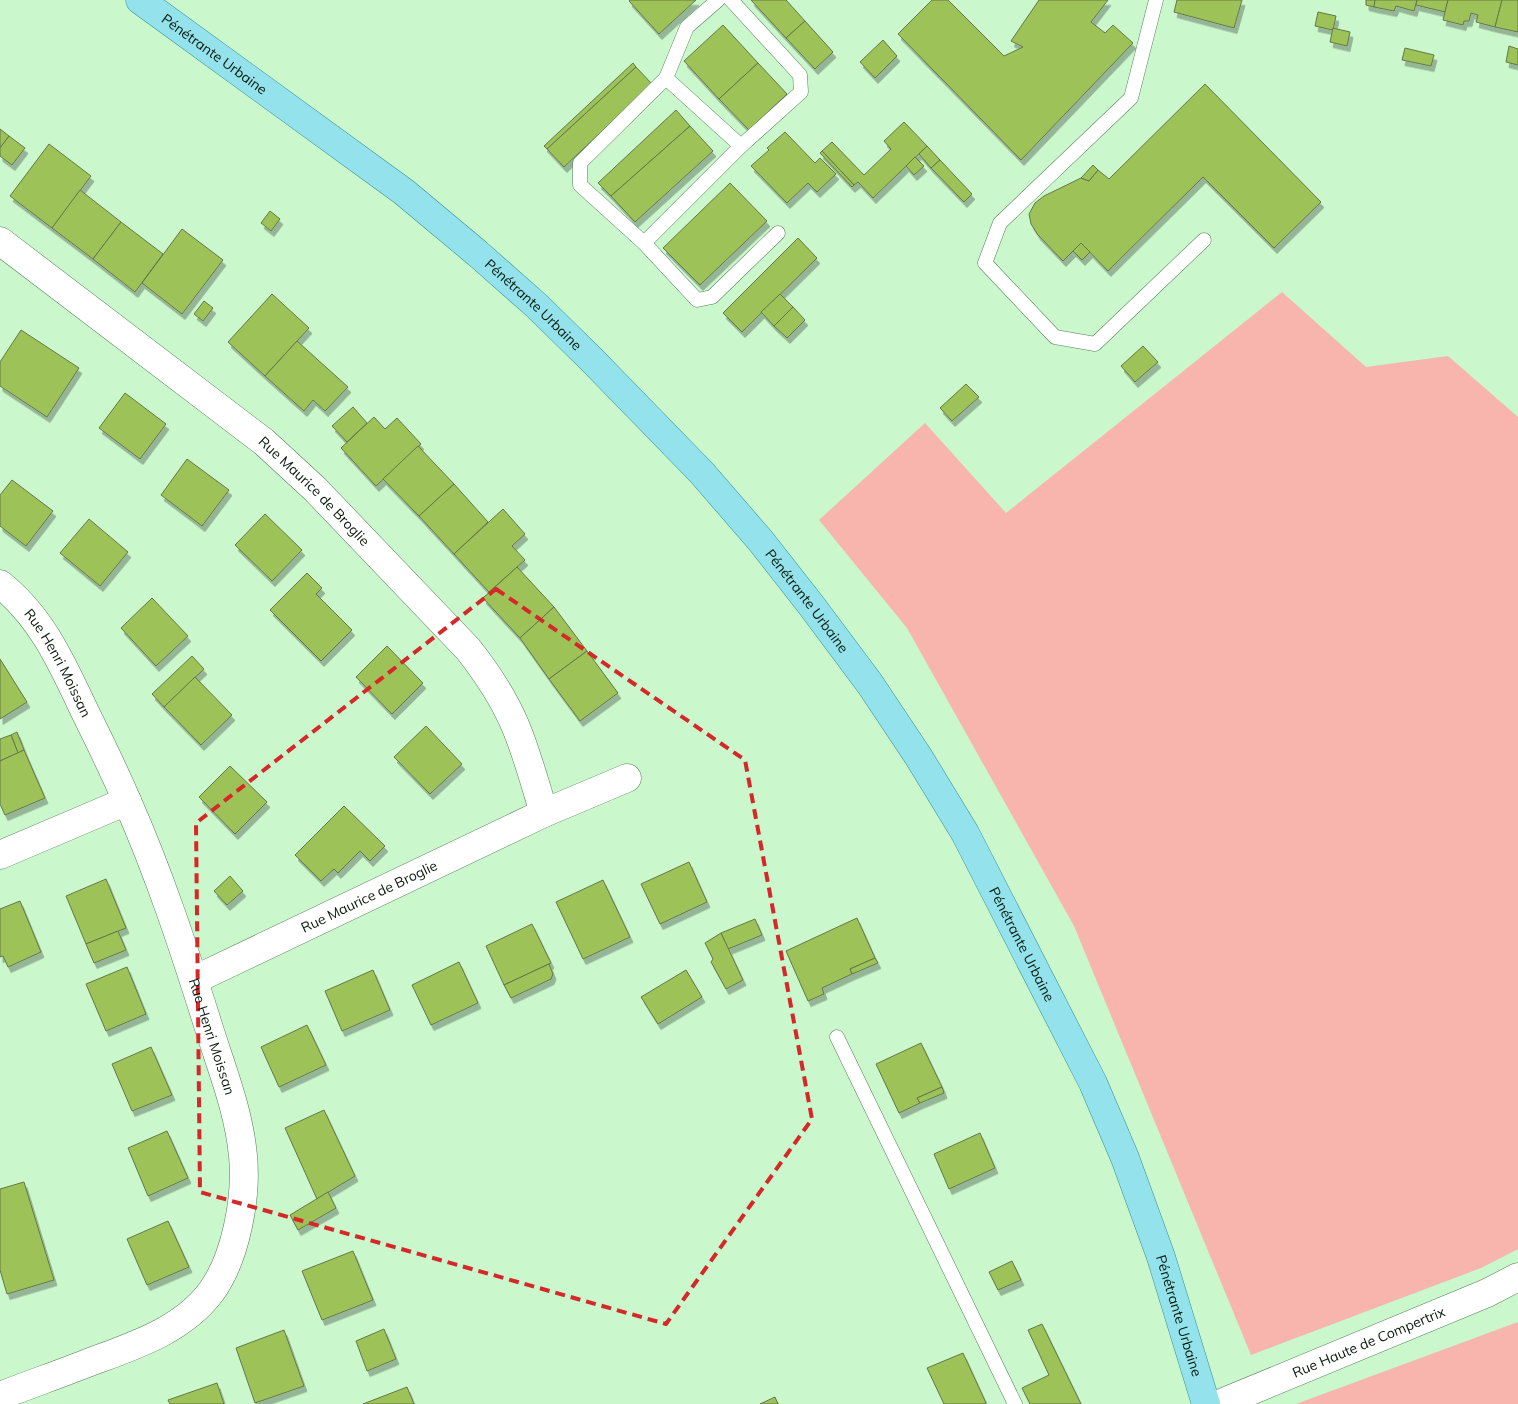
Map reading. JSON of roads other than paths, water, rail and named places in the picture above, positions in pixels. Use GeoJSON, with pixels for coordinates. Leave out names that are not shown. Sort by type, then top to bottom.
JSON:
{"type":"FeatureCollection","features":[{"type":"Feature","properties":{"kind":"main road","name":"Pénétrante Urbaine"},"geometry":{"type":"LineString","coordinates":[[140,0],[404,192],[477,252],[537,306],[702,474],[760,540],[811,605],[870,684],[918,756],[965,833],[1093,1083],[1124,1158],[1161,1257],[1206,1404]]}},
{"type":"Feature","properties":{"kind":"street","name":"Rue Maurice de Broglie"},"geometry":{"type":"LineString","coordinates":[[0,241],[264,442],[315,489],[468,649],[487,672],[516,726],[544,813]]}},
{"type":"Feature","properties":{"kind":"street","name":"Rue Henri Moissan"},"geometry":{"type":"LineString","coordinates":[[0,584],[16,597],[34,617],[56,653],[127,801],[149,854],[194,980],[234,1108],[243,1156],[244,1192],[239,1223],[226,1265],[212,1291],[194,1311],[167,1330],[133,1346],[0,1396]]}},
{"type":"Feature","properties":{"kind":"street","name":"Rue Maurice de Broglie"},"geometry":{"type":"LineString","coordinates":[[194,980],[544,813],[627,778]]}},
{"type":"Feature","properties":{"kind":"street"},"geometry":{"type":"LineString","coordinates":[[0,855],[127,801]]}},
{"type":"Feature","properties":{"kind":"street","name":"Rue Haute de Compertrix"},"geometry":{"type":"LineString","coordinates":[[1219,1404],[1487,1293],[1518,1277]]}},
{"type":"Feature","properties":{"kind":"lane"},"geometry":{"type":"LineString","coordinates":[[718,0],[688,27],[666,78],[580,163],[580,185],[644,243],[697,300],[712,297],[778,233]]}},
{"type":"Feature","properties":{"kind":"lane"},"geometry":{"type":"LineString","coordinates":[[644,243],[741,146],[800,92],[800,75],[731,0]]}},
{"type":"Feature","properties":{"kind":"lane"},"geometry":{"type":"LineString","coordinates":[[1156,0],[1131,98],[1000,223],[985,264],[1055,337],[1095,344],[1204,240]]}},
{"type":"Feature","properties":{"kind":"lane"},"geometry":{"type":"LineString","coordinates":[[666,78],[741,146]]}},
{"type":"Feature","properties":{"kind":"lane"},"geometry":{"type":"LineString","coordinates":[[837,1037],[1014,1404]]}}]}
